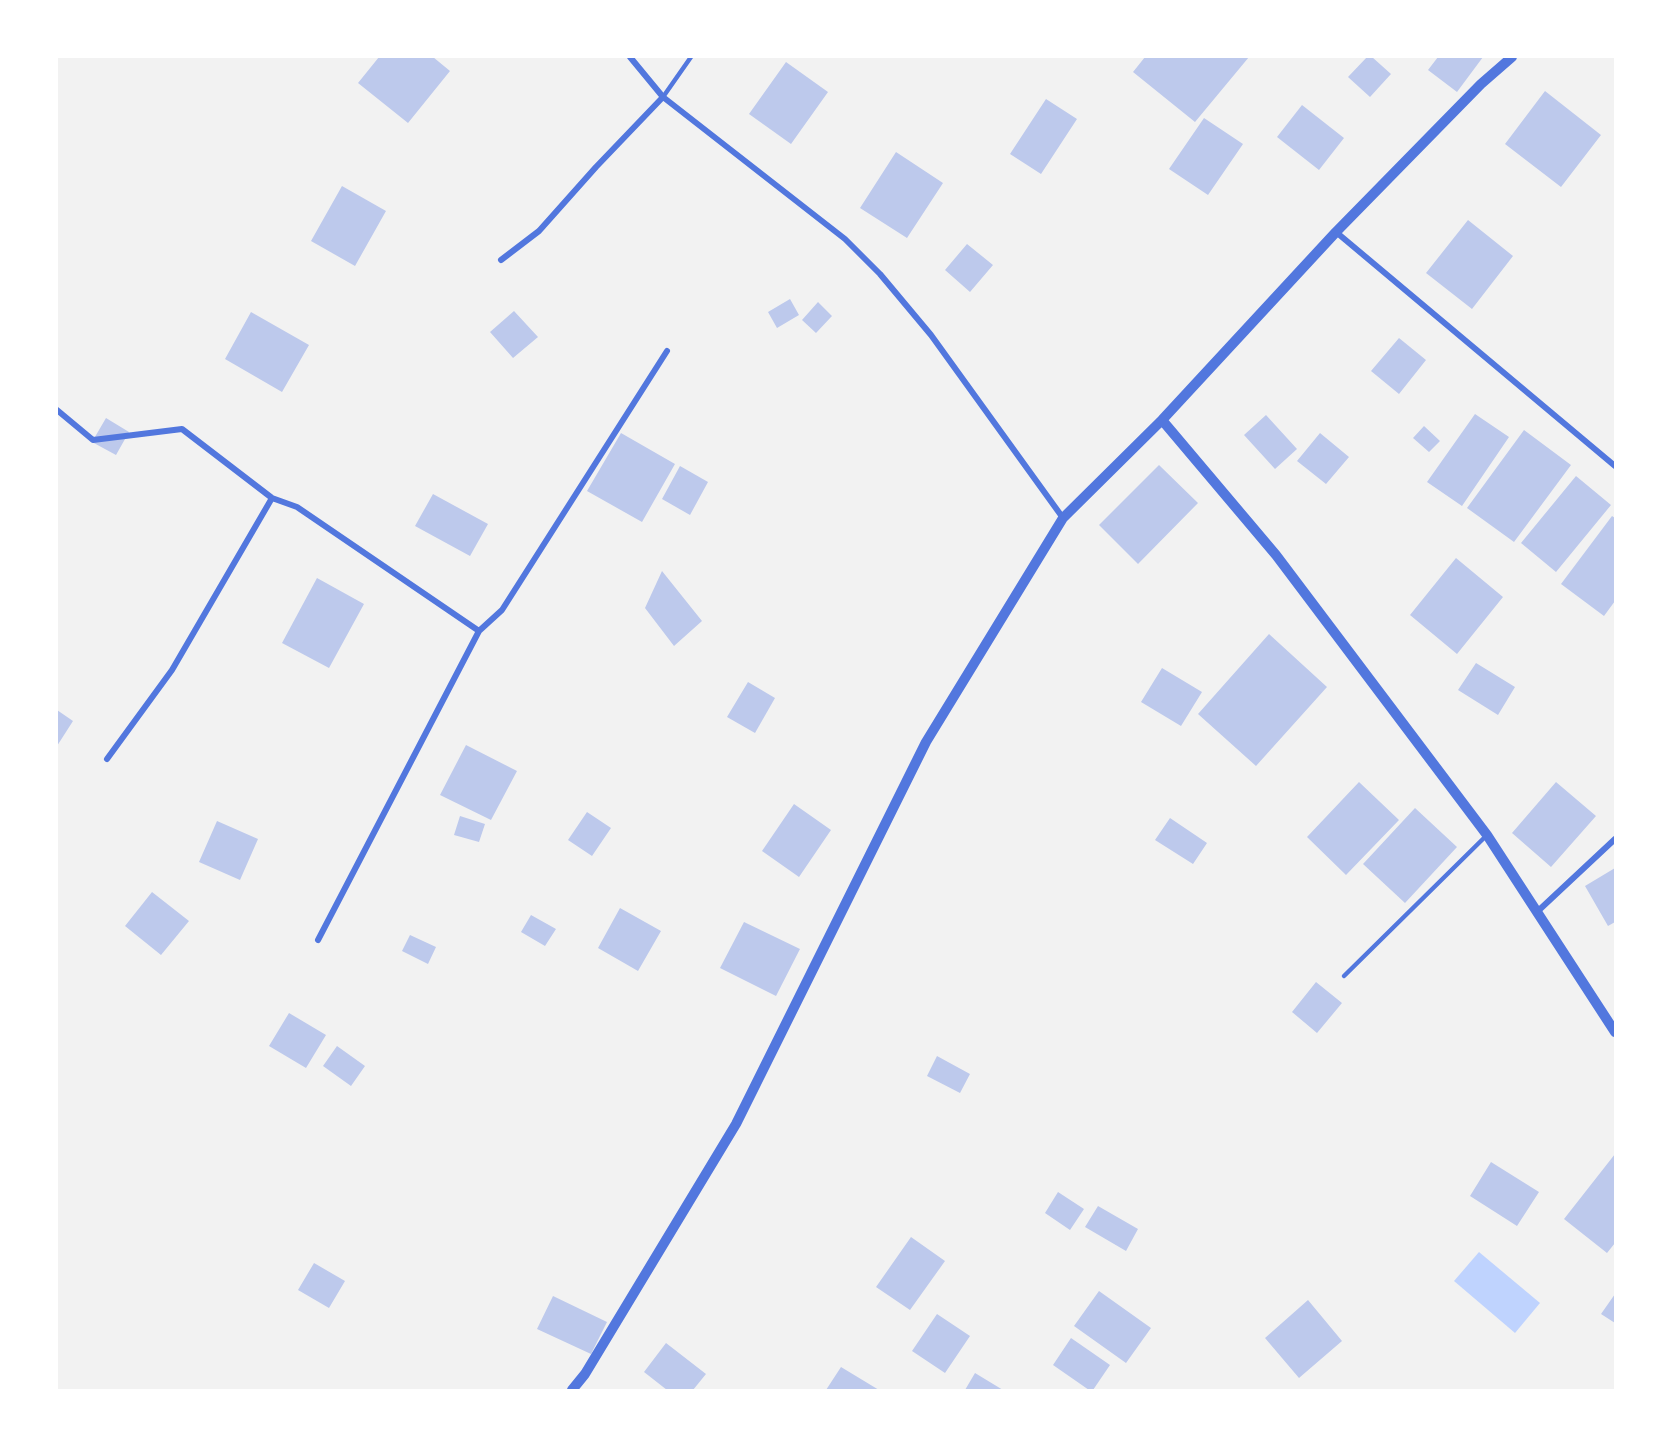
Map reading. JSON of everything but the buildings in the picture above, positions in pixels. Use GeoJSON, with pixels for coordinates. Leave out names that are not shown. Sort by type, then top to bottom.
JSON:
{"type":"FeatureCollection","features":[{"type":"Feature","properties":{"kind":"street"},"geometry":{"type":"LineString","coordinates":[[630,57],[663,97],[845,239],[880,274],[931,335],[1063,518]]}},
{"type":"Feature","properties":{"kind":"street"},"geometry":{"type":"LineString","coordinates":[[573,1390],[585,1374],[736,1124],[926,742],[1063,518],[1162,420],[1336,232],[1481,84],[1512,57]]}},
{"type":"Feature","properties":{"kind":"street"},"geometry":{"type":"LineString","coordinates":[[501,260],[539,231],[663,97]]}},
{"type":"Feature","properties":{"kind":"street"},"geometry":{"type":"LineString","coordinates":[[1336,232],[1615,466]]}},
{"type":"Feature","properties":{"kind":"street"},"geometry":{"type":"LineString","coordinates":[[318,940],[479,631],[502,610],[667,351]]}},
{"type":"Feature","properties":{"kind":"street"},"geometry":{"type":"LineString","coordinates":[[57,410],[93,440],[182,429],[272,498],[297,507],[479,631]]}},
{"type":"Feature","properties":{"kind":"street"},"geometry":{"type":"LineString","coordinates":[[1162,420],[1276,555],[1487,834],[1615,1032]]}},
{"type":"Feature","properties":{"kind":"street"},"geometry":{"type":"LineString","coordinates":[[106,759],[172,670],[272,498]]}},
{"type":"Feature","properties":{"kind":"street"},"geometry":{"type":"LineString","coordinates":[[1538,911],[1615,838]]}},
{"type":"Feature","properties":{"kind":"lane"},"geometry":{"type":"LineString","coordinates":[[663,97],[691,57]]}},
{"type":"Feature","properties":{"kind":"lane"},"geometry":{"type":"LineString","coordinates":[[1344,976],[1487,834]]}},
{"type":"Feature","properties":{"kind":"water"},"geometry":{"type":"Polygon","coordinates":[[[1479,1252],[1540,1303],[1515,1333],[1454,1281],[1479,1252]]]}}]}
